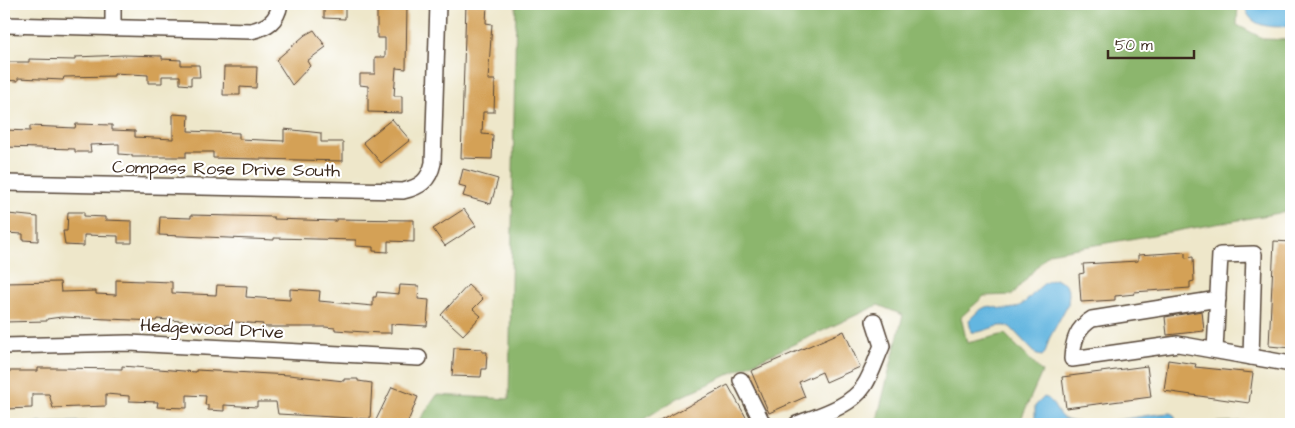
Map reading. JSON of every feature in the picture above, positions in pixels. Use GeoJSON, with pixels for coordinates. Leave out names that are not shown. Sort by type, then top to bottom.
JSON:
{"type":"FeatureCollection","features":[{"type":"Feature","properties":{"kind":"street"},"geometry":{"type":"LineString","coordinates":[[113,4],[113,28]]}},
{"type":"Feature","properties":{"kind":"street"},"geometry":{"type":"LineString","coordinates":[[4,25],[252,31],[264,28],[274,20],[280,4]]}},
{"type":"Feature","properties":{"kind":"street","name":"Compass Rose Drive South"},"geometry":{"type":"LineString","coordinates":[[4,183],[402,191],[424,182],[430,174],[433,163],[438,4]]}},
{"type":"Feature","properties":{"kind":"street"},"geometry":{"type":"LineString","coordinates":[[1215,350],[1220,255],[1254,254],[1251,357]]}},
{"type":"Feature","properties":{"kind":"street"},"geometry":{"type":"LineString","coordinates":[[1218,299],[1092,319],[1082,326],[1072,346],[1072,359],[1178,344],[1291,364]]}},
{"type":"Feature","properties":{"kind":"street"},"geometry":{"type":"LineString","coordinates":[[797,424],[819,420],[855,396],[865,385],[882,346],[874,321]]}},
{"type":"Feature","properties":{"kind":"street","name":"Hedgewood Drive"},"geometry":{"type":"LineString","coordinates":[[4,346],[129,343],[419,358]]}},
{"type":"Feature","properties":{"kind":"street"},"geometry":{"type":"LineString","coordinates":[[741,380],[763,424]]}},
{"type":"Feature","properties":{"kind":"green space"},"geometry":{"type":"Polygon","coordinates":[[[516,4],[1238,4],[1237,25],[1264,39],[1291,40],[1291,211],[1049,253],[1012,295],[984,296],[961,317],[967,343],[1005,334],[1042,372],[1021,419],[1024,424],[876,424],[903,315],[878,305],[678,398],[636,424],[417,424],[437,395],[509,399],[516,4]]]}},
{"type":"Feature","properties":{"kind":"green space"},"geometry":{"type":"Polygon","coordinates":[[[1272,420],[1272,424],[1201,424],[1202,423],[1272,420]]]}},
{"type":"Feature","properties":{"kind":"water"},"geometry":{"type":"Polygon","coordinates":[[[1245,4],[1291,4],[1291,26],[1276,27],[1255,22],[1250,18],[1245,4]]]}},
{"type":"Feature","properties":{"kind":"water"},"geometry":{"type":"Polygon","coordinates":[[[1055,279],[1066,284],[1069,293],[1068,304],[1042,356],[1037,355],[1010,327],[1000,326],[971,332],[969,320],[983,308],[992,306],[1006,309],[1020,306],[1048,281],[1055,279]]]}},
{"type":"Feature","properties":{"kind":"water"},"geometry":{"type":"Polygon","coordinates":[[[1044,397],[1051,401],[1060,415],[1067,420],[1104,422],[1171,413],[1175,416],[1176,424],[1035,424],[1035,406],[1044,397]]]}},
{"type":"Feature","properties":{"kind":"water"},"geometry":{"type":"Polygon","coordinates":[[[112,421],[160,424],[11,424],[112,421]]]}},
{"type":"Feature","properties":{"kind":"building"},"geometry":{"type":"Polygon","coordinates":[[[324,4],[345,4],[345,19],[324,18],[324,4]]]}},
{"type":"Feature","properties":{"kind":"building"},"geometry":{"type":"Polygon","coordinates":[[[377,4],[407,4],[406,69],[396,68],[394,96],[402,96],[402,113],[368,112],[368,86],[360,85],[360,74],[375,74],[375,57],[385,57],[385,38],[377,38],[377,4]]]}},
{"type":"Feature","properties":{"kind":"building"},"geometry":{"type":"Polygon","coordinates":[[[466,4],[487,4],[486,23],[492,24],[488,80],[495,80],[494,112],[483,112],[482,134],[493,135],[492,159],[461,158],[466,4]]]}},
{"type":"Feature","properties":{"kind":"building"},"geometry":{"type":"Polygon","coordinates":[[[314,30],[326,47],[307,61],[310,66],[292,85],[276,60],[305,35],[314,30]]]}},
{"type":"Feature","properties":{"kind":"building"},"geometry":{"type":"Polygon","coordinates":[[[162,56],[162,59],[181,60],[181,65],[199,65],[200,77],[191,77],[191,85],[180,84],[180,76],[162,76],[162,83],[148,83],[148,75],[114,73],[114,76],[64,77],[63,80],[18,78],[18,81],[4,80],[4,62],[29,62],[29,59],[75,60],[75,57],[162,56]]]}},
{"type":"Feature","properties":{"kind":"building"},"geometry":{"type":"Polygon","coordinates":[[[224,67],[257,67],[256,88],[240,87],[240,95],[223,95],[224,67]]]}},
{"type":"Feature","properties":{"kind":"building"},"geometry":{"type":"Polygon","coordinates":[[[173,114],[189,115],[188,131],[239,133],[239,139],[284,141],[284,129],[321,133],[321,142],[343,142],[343,161],[213,158],[213,152],[186,152],[186,157],[132,157],[132,155],[119,154],[119,144],[90,145],[91,152],[75,152],[75,149],[4,147],[4,130],[30,131],[30,126],[75,128],[76,124],[112,125],[112,130],[135,131],[135,137],[173,139],[173,114]]]}},
{"type":"Feature","properties":{"kind":"building"},"geometry":{"type":"Polygon","coordinates":[[[392,119],[410,140],[381,163],[363,142],[392,119]]]}},
{"type":"Feature","properties":{"kind":"building"},"geometry":{"type":"Polygon","coordinates":[[[463,169],[498,179],[491,204],[463,196],[466,187],[459,185],[463,169]]]}},
{"type":"Feature","properties":{"kind":"building"},"geometry":{"type":"Polygon","coordinates":[[[464,209],[476,226],[445,246],[433,229],[464,209]]]}},
{"type":"Feature","properties":{"kind":"building"},"geometry":{"type":"Polygon","coordinates":[[[68,212],[84,212],[84,216],[105,217],[105,220],[132,221],[132,243],[118,243],[118,236],[84,235],[84,246],[65,245],[63,231],[67,231],[68,212]]]}},
{"type":"Feature","properties":{"kind":"building"},"geometry":{"type":"Polygon","coordinates":[[[8,214],[38,217],[38,241],[23,240],[23,234],[4,233],[4,216],[8,216],[8,214]]]}},
{"type":"Feature","properties":{"kind":"building"},"geometry":{"type":"Polygon","coordinates":[[[191,215],[336,221],[336,219],[414,220],[414,242],[388,241],[388,252],[373,251],[373,247],[356,246],[356,240],[274,238],[274,240],[159,235],[160,217],[191,218],[191,215]]]}},
{"type":"Feature","properties":{"kind":"building"},"geometry":{"type":"Polygon","coordinates":[[[1274,241],[1291,242],[1291,348],[1269,346],[1274,241]]]}},
{"type":"Feature","properties":{"kind":"building"},"geometry":{"type":"Polygon","coordinates":[[[1185,252],[1185,258],[1193,257],[1194,281],[1190,282],[1190,288],[1134,292],[1135,294],[1115,296],[1115,300],[1081,302],[1079,274],[1084,273],[1083,264],[1138,261],[1138,255],[1185,252]]]}},
{"type":"Feature","properties":{"kind":"building"},"geometry":{"type":"Polygon","coordinates":[[[116,280],[172,282],[172,293],[216,295],[217,285],[247,286],[246,297],[290,300],[290,289],[320,291],[319,301],[373,306],[373,297],[376,297],[377,292],[399,294],[400,285],[419,286],[418,299],[429,300],[427,326],[391,324],[391,333],[380,333],[335,330],[335,328],[325,327],[262,327],[263,324],[235,322],[230,323],[230,325],[157,319],[156,321],[61,317],[47,319],[47,321],[4,322],[4,283],[60,282],[61,292],[96,291],[96,294],[116,295],[116,280]]]}},
{"type":"Feature","properties":{"kind":"building"},"geometry":{"type":"Polygon","coordinates":[[[468,285],[483,299],[473,309],[481,316],[463,335],[441,315],[468,285]]]}},
{"type":"Feature","properties":{"kind":"building"},"geometry":{"type":"Polygon","coordinates":[[[1202,311],[1204,331],[1167,335],[1165,317],[1202,311]]]}},
{"type":"Feature","properties":{"kind":"building"},"geometry":{"type":"Polygon","coordinates":[[[844,331],[860,367],[826,382],[822,372],[799,382],[805,397],[769,413],[751,371],[844,331]]]}},
{"type":"Feature","properties":{"kind":"building"},"geometry":{"type":"Polygon","coordinates":[[[454,348],[482,349],[482,352],[487,352],[486,369],[482,369],[481,377],[452,376],[454,348]]]}},
{"type":"Feature","properties":{"kind":"building"},"geometry":{"type":"Polygon","coordinates":[[[1168,360],[1196,364],[1195,367],[1253,373],[1249,403],[1164,391],[1168,360]]]}},
{"type":"Feature","properties":{"kind":"building"},"geometry":{"type":"Polygon","coordinates":[[[122,366],[196,372],[196,370],[289,375],[344,381],[344,379],[358,379],[358,381],[372,383],[370,419],[278,414],[276,402],[257,402],[257,407],[224,405],[224,411],[208,410],[208,405],[205,405],[206,396],[187,395],[187,408],[157,407],[158,402],[129,401],[129,396],[106,394],[106,406],[53,408],[49,394],[32,394],[32,408],[4,409],[4,371],[38,371],[38,368],[122,369],[122,366]]]}},
{"type":"Feature","properties":{"kind":"building"},"geometry":{"type":"Polygon","coordinates":[[[1147,366],[1151,397],[1066,408],[1062,377],[1147,366]]]}},
{"type":"Feature","properties":{"kind":"building"},"geometry":{"type":"Polygon","coordinates":[[[728,385],[747,419],[738,424],[654,424],[728,385]]]}},
{"type":"Feature","properties":{"kind":"building"},"geometry":{"type":"Polygon","coordinates":[[[392,387],[418,397],[407,424],[385,424],[376,420],[392,387]]]}}]}
